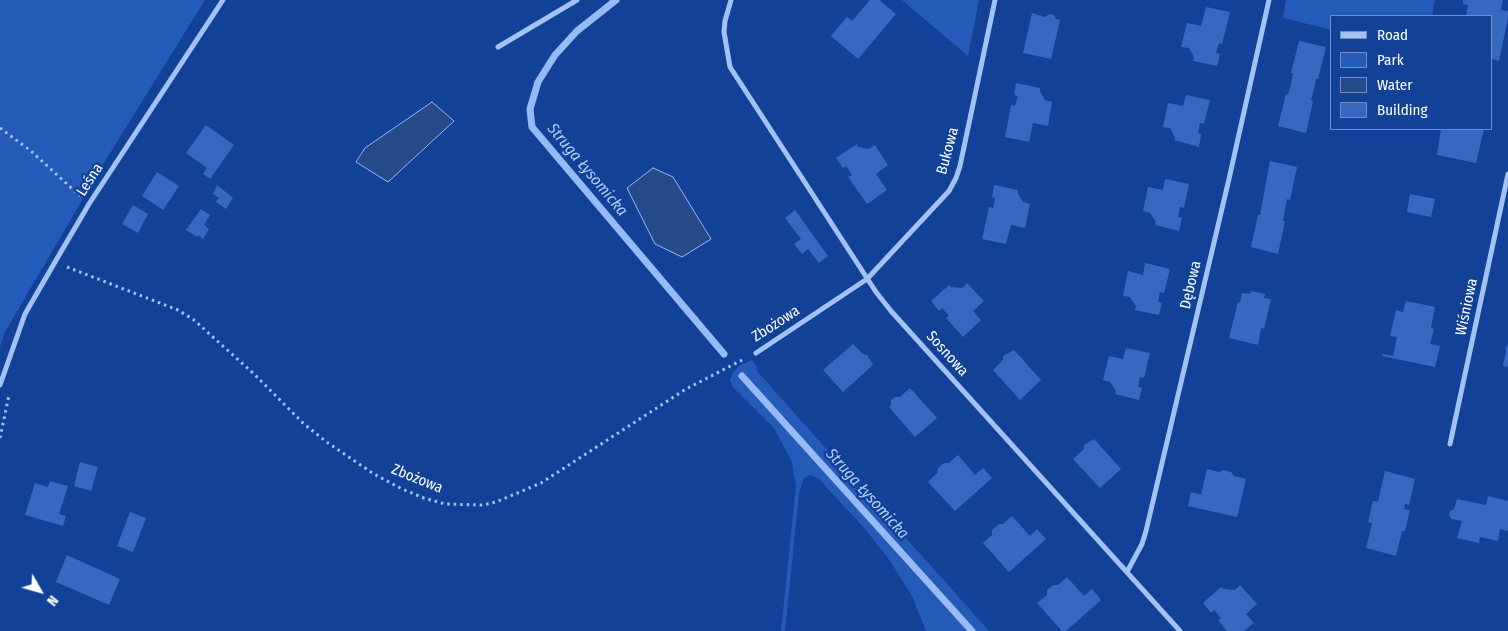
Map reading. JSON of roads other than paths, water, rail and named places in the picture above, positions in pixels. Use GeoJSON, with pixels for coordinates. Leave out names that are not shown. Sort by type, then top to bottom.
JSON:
{"type":"FeatureCollection","features":[{"type":"Feature","properties":{"kind":"street","name":"Leśna"},"geometry":{"type":"LineString","coordinates":[[0,385],[25,314],[55,262],[89,204],[223,0]]}},
{"type":"Feature","properties":{"kind":"street"},"geometry":{"type":"LineString","coordinates":[[498,47],[578,0]]}},
{"type":"Feature","properties":{"kind":"street","name":"Sosnowa"},"geometry":{"type":"LineString","coordinates":[[731,0],[724,32],[730,67],[867,279],[891,311],[1180,631]]}},
{"type":"Feature","properties":{"kind":"street","name":"Bukowa"},"geometry":{"type":"LineString","coordinates":[[867,279],[949,191],[956,178],[995,0]]}},
{"type":"Feature","properties":{"kind":"street","name":"Dębowa"},"geometry":{"type":"LineString","coordinates":[[1127,572],[1142,544],[1146,531],[1269,0]]}},
{"type":"Feature","properties":{"kind":"street","name":"Wiśniowa"},"geometry":{"type":"LineString","coordinates":[[1450,444],[1508,174]]}},
{"type":"Feature","properties":{"kind":"street","name":"Zbożowa"},"geometry":{"type":"LineString","coordinates":[[756,353],[867,279]]}},
{"type":"Feature","properties":{"kind":"water"},"geometry":{"type":"Polygon","coordinates":[[[432,102],[454,121],[388,182],[356,162],[365,148],[432,102]]]}},
{"type":"Feature","properties":{"kind":"water"},"geometry":{"type":"Polygon","coordinates":[[[653,168],[673,177],[711,239],[682,257],[655,244],[627,188],[653,168]]]}},
{"type":"Feature","properties":{"kind":"waterway","name":"Struga Łysomicka"},"geometry":{"type":"LineString","coordinates":[[616,0],[577,31],[555,55],[538,82],[530,109],[532,127],[724,354]]}},
{"type":"Feature","properties":{"kind":"waterway","name":"Struga Łysomicka"},"geometry":{"type":"LineString","coordinates":[[742,376],[972,631]]}}]}
